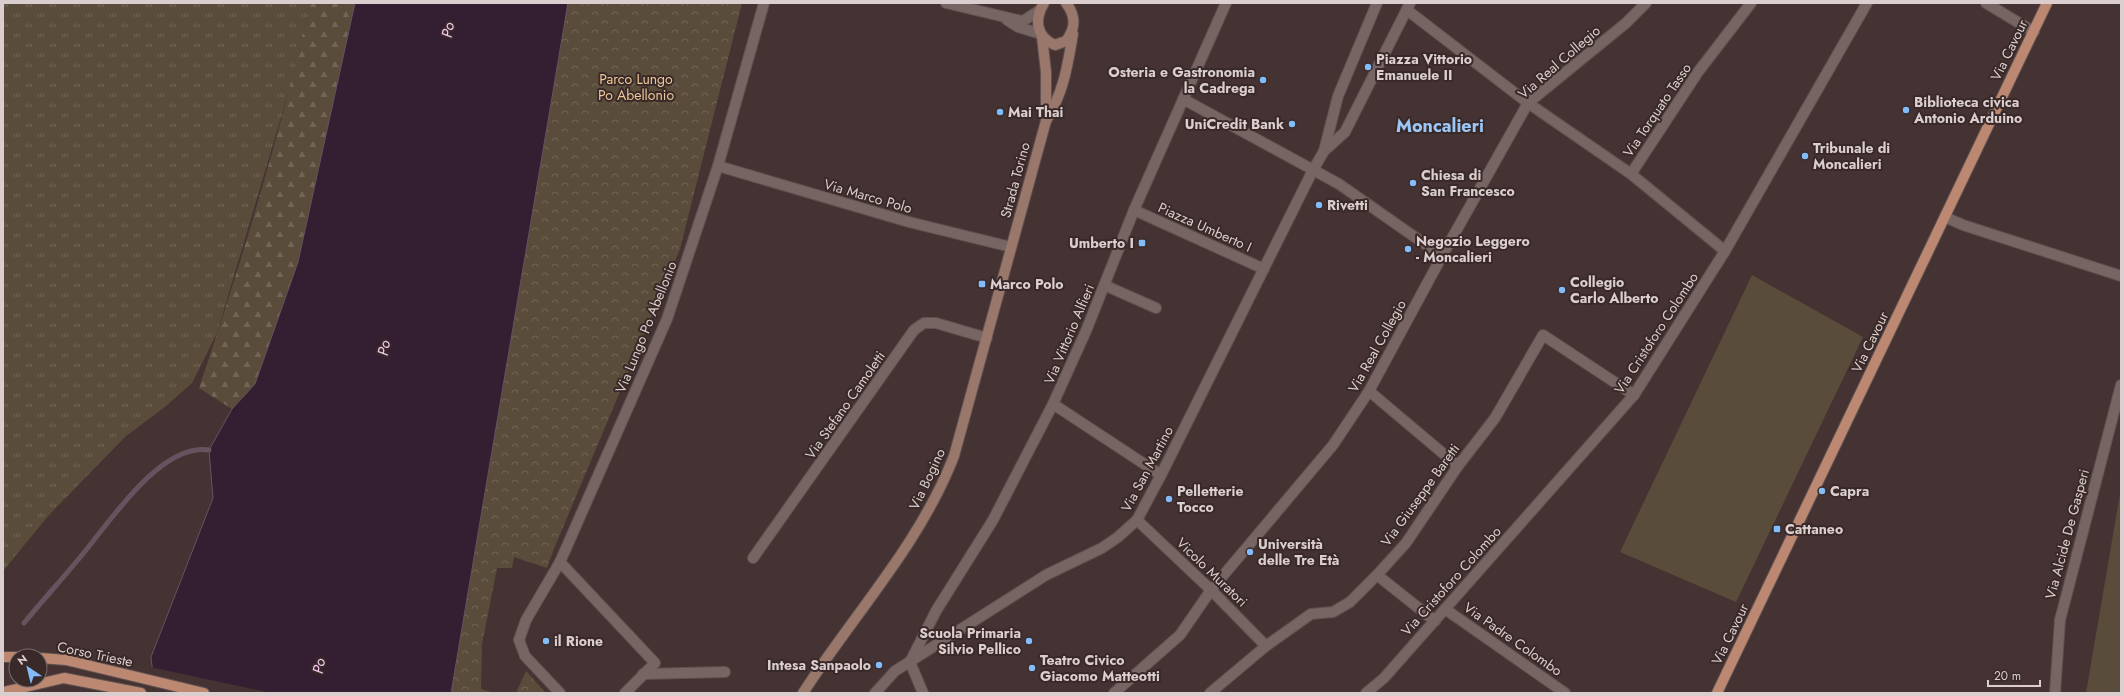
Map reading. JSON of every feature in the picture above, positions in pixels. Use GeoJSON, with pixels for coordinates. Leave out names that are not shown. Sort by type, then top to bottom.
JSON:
{"type":"FeatureCollection","features":[{"type":"Feature","properties":{"kind":"main road"},"geometry":{"type":"LineString","coordinates":[[1066,3],[1074,22]]}},
{"type":"Feature","properties":{"kind":"main road","name":"Strada Torino"},"geometry":{"type":"LineString","coordinates":[[1046,121],[1058,101],[1063,87],[1076,3]]}},
{"type":"Feature","properties":{"kind":"main road","name":"Via Cavour"},"geometry":{"type":"LineString","coordinates":[[1717,693],[2047,3]]}},
{"type":"Feature","properties":{"kind":"main road","name":"Strada Torino"},"geometry":{"type":"LineString","coordinates":[[1012,248],[1046,121],[1046,72],[1042,35],[1037,23],[1042,7]]}},
{"type":"Feature","properties":{"kind":"main road","name":"Strada Torino"},"geometry":{"type":"LineString","coordinates":[[1042,35],[1054,45],[1061,44],[1066,41],[1074,22]]}},
{"type":"Feature","properties":{"kind":"main road","name":"Via Bogino"},"geometry":{"type":"LineString","coordinates":[[804,693],[913,538],[944,484],[964,426],[1012,248]]}},
{"type":"Feature","properties":{"kind":"main road","name":"Corso Trieste"},"geometry":{"type":"LineString","coordinates":[[48,659],[66,660],[204,693]]}},
{"type":"Feature","properties":{"kind":"main road","name":"Corso Trieste"},"geometry":{"type":"LineString","coordinates":[[3,692],[64,678],[140,693]]}},
{"type":"Feature","properties":{"kind":"street","name":"Via Lungo Po Abellonio"},"geometry":{"type":"LineString","coordinates":[[560,693],[525,656],[520,648],[519,640],[526,620],[560,562],[667,319],[718,166],[764,3]]}},
{"type":"Feature","properties":{"kind":"street"},"geometry":{"type":"LineString","coordinates":[[946,3],[1004,18],[1023,21],[1042,7]]}},
{"type":"Feature","properties":{"kind":"street","name":"Via Vittorio Alfieri"},"geometry":{"type":"LineString","coordinates":[[910,662],[936,611],[993,520],[1054,404],[1134,210],[1226,3]]}},
{"type":"Feature","properties":{"kind":"street"},"geometry":{"type":"LineString","coordinates":[[1324,151],[1338,96],[1377,3]]}},
{"type":"Feature","properties":{"kind":"street","name":"Via Real Collegio"},"geometry":{"type":"LineString","coordinates":[[1114,693],[1180,635],[1211,590],[1333,445],[1369,391],[1442,256],[1528,103],[1626,23],[1646,3]]}},
{"type":"Feature","properties":{"kind":"street","name":"Via Torquato Tasso"},"geometry":{"type":"LineString","coordinates":[[1725,251],[1631,174],[1698,72],[1751,3]]}},
{"type":"Feature","properties":{"kind":"street","name":"Via Cristoforo Colombo"},"geometry":{"type":"LineString","coordinates":[[1366,693],[1384,678],[1634,395],[1725,251],[1867,3]]}},
{"type":"Feature","properties":{"kind":"street"},"geometry":{"type":"LineString","coordinates":[[1986,3],[2034,32]]}},
{"type":"Feature","properties":{"kind":"street"},"geometry":{"type":"LineString","coordinates":[[1324,151],[1345,132],[1408,6],[1528,103],[1631,174]]}},
{"type":"Feature","properties":{"kind":"street"},"geometry":{"type":"LineString","coordinates":[[1004,18],[1018,28],[1042,35]]}},
{"type":"Feature","properties":{"kind":"street"},"geometry":{"type":"LineString","coordinates":[[1183,99],[1339,184],[1442,256]]}},
{"type":"Feature","properties":{"kind":"street","name":"Via San Martino"},"geometry":{"type":"LineString","coordinates":[[875,693],[895,671],[1046,576],[1102,548],[1118,537],[1137,520],[1161,475],[1313,170],[1324,151]]}},
{"type":"Feature","properties":{"kind":"street","name":"Via Marco Polo"},"geometry":{"type":"LineString","coordinates":[[718,166],[909,222],[1012,248]]}},
{"type":"Feature","properties":{"kind":"street","name":"Piazza Umberto I"},"geometry":{"type":"LineString","coordinates":[[1134,210],[1264,269]]}},
{"type":"Feature","properties":{"kind":"street"},"geometry":{"type":"LineString","coordinates":[[1945,217],[1970,227],[2121,276]]}},
{"type":"Feature","properties":{"kind":"street"},"geometry":{"type":"LineString","coordinates":[[1104,285],[1156,308]]}},
{"type":"Feature","properties":{"kind":"street","name":"Via Stefano Camoletti"},"geometry":{"type":"LineString","coordinates":[[753,558],[914,330],[924,323],[936,323],[988,338]]}},
{"type":"Feature","properties":{"kind":"street","name":"Via Giuseppe Baretti"},"geometry":{"type":"LineString","coordinates":[[1210,693],[1266,646],[1311,614],[1333,612],[1350,602],[1377,575],[1406,543],[1458,466],[1495,418],[1543,335],[1634,395]]}},
{"type":"Feature","properties":{"kind":"street","name":"Via Alcide De Gasperi"},"geometry":{"type":"LineString","coordinates":[[2055,693],[2060,620],[2121,385]]}},
{"type":"Feature","properties":{"kind":"street"},"geometry":{"type":"LineString","coordinates":[[1369,391],[1458,466]]}},
{"type":"Feature","properties":{"kind":"street"},"geometry":{"type":"LineString","coordinates":[[1054,404],[1161,475]]}},
{"type":"Feature","properties":{"kind":"street","name":"Vicolo Muratori"},"geometry":{"type":"LineString","coordinates":[[1137,520],[1211,590],[1266,646]]}},
{"type":"Feature","properties":{"kind":"street"},"geometry":{"type":"LineString","coordinates":[[560,562],[655,663],[624,693]]}},
{"type":"Feature","properties":{"kind":"street"},"geometry":{"type":"LineString","coordinates":[[1377,575],[1435,621]]}},
{"type":"Feature","properties":{"kind":"street","name":"Via Padre Colombo"},"geometry":{"type":"LineString","coordinates":[[1445,609],[1565,693]]}},
{"type":"Feature","properties":{"kind":"street"},"geometry":{"type":"LineString","coordinates":[[910,662],[923,693]]}},
{"type":"Feature","properties":{"kind":"street"},"geometry":{"type":"LineString","coordinates":[[643,674],[725,672]]}},
{"type":"Feature","properties":{"kind":"green space"},"geometry":{"type":"Polygon","coordinates":[[[3,3],[311,3],[296,67],[217,333],[192,383],[166,406],[125,437],[49,515],[3,571],[3,3]]]}},
{"type":"Feature","properties":{"kind":"green space"},"geometry":{"type":"Polygon","coordinates":[[[311,3],[355,3],[298,262],[255,384],[232,409],[199,388],[260,197],[311,3]]]}},
{"type":"Feature","properties":{"kind":"green space","name":"Parco Lungo Po Abellonio"},"geometry":{"type":"Polygon","coordinates":[[[568,3],[742,3],[680,249],[547,568],[514,557],[512,568],[497,568],[482,644],[481,689],[494,693],[451,693],[568,3]]]}},
{"type":"Feature","properties":{"kind":"green space"},"geometry":{"type":"Polygon","coordinates":[[[1752,275],[1863,337],[1736,602],[1620,552],[1752,275]]]}},
{"type":"Feature","properties":{"kind":"green space"},"geometry":{"type":"Polygon","coordinates":[[[2121,488],[2121,693],[2086,693],[2121,488]]]}},
{"type":"Feature","properties":{"kind":"green space"},"geometry":{"type":"Polygon","coordinates":[[[526,671],[546,693],[516,693],[526,671]]]}},
{"type":"Feature","properties":{"kind":"water","name":"Po"},"geometry":{"type":"Polygon","coordinates":[[[355,3],[568,3],[451,693],[155,693],[151,657],[213,498],[209,450],[232,409],[255,384],[298,262],[355,3]]]}},
{"type":"Feature","properties":{"kind":"pier"},"geometry":{"type":"Polygon","coordinates":[[[150,667],[271,693],[153,693],[150,667]]]}},
{"type":"Feature","properties":{"kind":"waterway"},"geometry":{"type":"LineString","coordinates":[[24,623],[82,555],[121,506],[155,471],[173,459],[191,451],[209,450]]}},
{"type":"Feature","properties":{"kind":"place","name":"Piazza Vittorio Emanuele II"},"geometry":{"type":"Point","coordinates":[1368,67]}},
{"type":"Feature","properties":{"kind":"place","name":"Osteria e Gastronomia la Cadrega"},"geometry":{"type":"Point","coordinates":[1263,80]}},
{"type":"Feature","properties":{"kind":"place","name":"Biblioteca civica Antonio Arduino"},"geometry":{"type":"Point","coordinates":[1906,110]}},
{"type":"Feature","properties":{"kind":"place","name":"Mai Thai"},"geometry":{"type":"Point","coordinates":[1000,112]}},
{"type":"Feature","properties":{"kind":"place","name":"UniCredit Bank"},"geometry":{"type":"Point","coordinates":[1292,124]}},
{"type":"Feature","properties":{"kind":"place","name":"Tribunale di Moncalieri"},"geometry":{"type":"Point","coordinates":[1805,156]}},
{"type":"Feature","properties":{"kind":"place","name":"Chiesa di San Francesco"},"geometry":{"type":"Point","coordinates":[1413,183]}},
{"type":"Feature","properties":{"kind":"place","name":"Rivetti"},"geometry":{"type":"Point","coordinates":[1319,205]}},
{"type":"Feature","properties":{"kind":"place","name":"Umberto I"},"geometry":{"type":"Point","coordinates":[1142,243]}},
{"type":"Feature","properties":{"kind":"place","name":"Negozio Leggero - Moncalieri"},"geometry":{"type":"Point","coordinates":[1408,249]}},
{"type":"Feature","properties":{"kind":"place","name":"Marco Polo"},"geometry":{"type":"Point","coordinates":[982,284]}},
{"type":"Feature","properties":{"kind":"place","name":"Collegio Carlo Alberto"},"geometry":{"type":"Point","coordinates":[1562,290]}},
{"type":"Feature","properties":{"kind":"place","name":"Capra"},"geometry":{"type":"Point","coordinates":[1822,491]}},
{"type":"Feature","properties":{"kind":"place","name":"Pelletterie Tocco"},"geometry":{"type":"Point","coordinates":[1169,499]}},
{"type":"Feature","properties":{"kind":"place","name":"Cattaneo"},"geometry":{"type":"Point","coordinates":[1777,529]}},
{"type":"Feature","properties":{"kind":"place","name":"Università delle Tre Età"},"geometry":{"type":"Point","coordinates":[1250,552]}},
{"type":"Feature","properties":{"kind":"place","name":"il Rione"},"geometry":{"type":"Point","coordinates":[546,641]}},
{"type":"Feature","properties":{"kind":"place","name":"Scuola Primaria Silvio Pellico"},"geometry":{"type":"Point","coordinates":[1029,641]}},
{"type":"Feature","properties":{"kind":"place","name":"Intesa Sanpaolo"},"geometry":{"type":"Point","coordinates":[879,665]}},
{"type":"Feature","properties":{"kind":"place","name":"Teatro Civico Giacomo Matteotti"},"geometry":{"type":"Point","coordinates":[1032,668]}},
{"type":"Feature","properties":{"kind":"district","name":"Moncalieri"},"geometry":{"type":"Point","coordinates":[1440,126]}}]}
